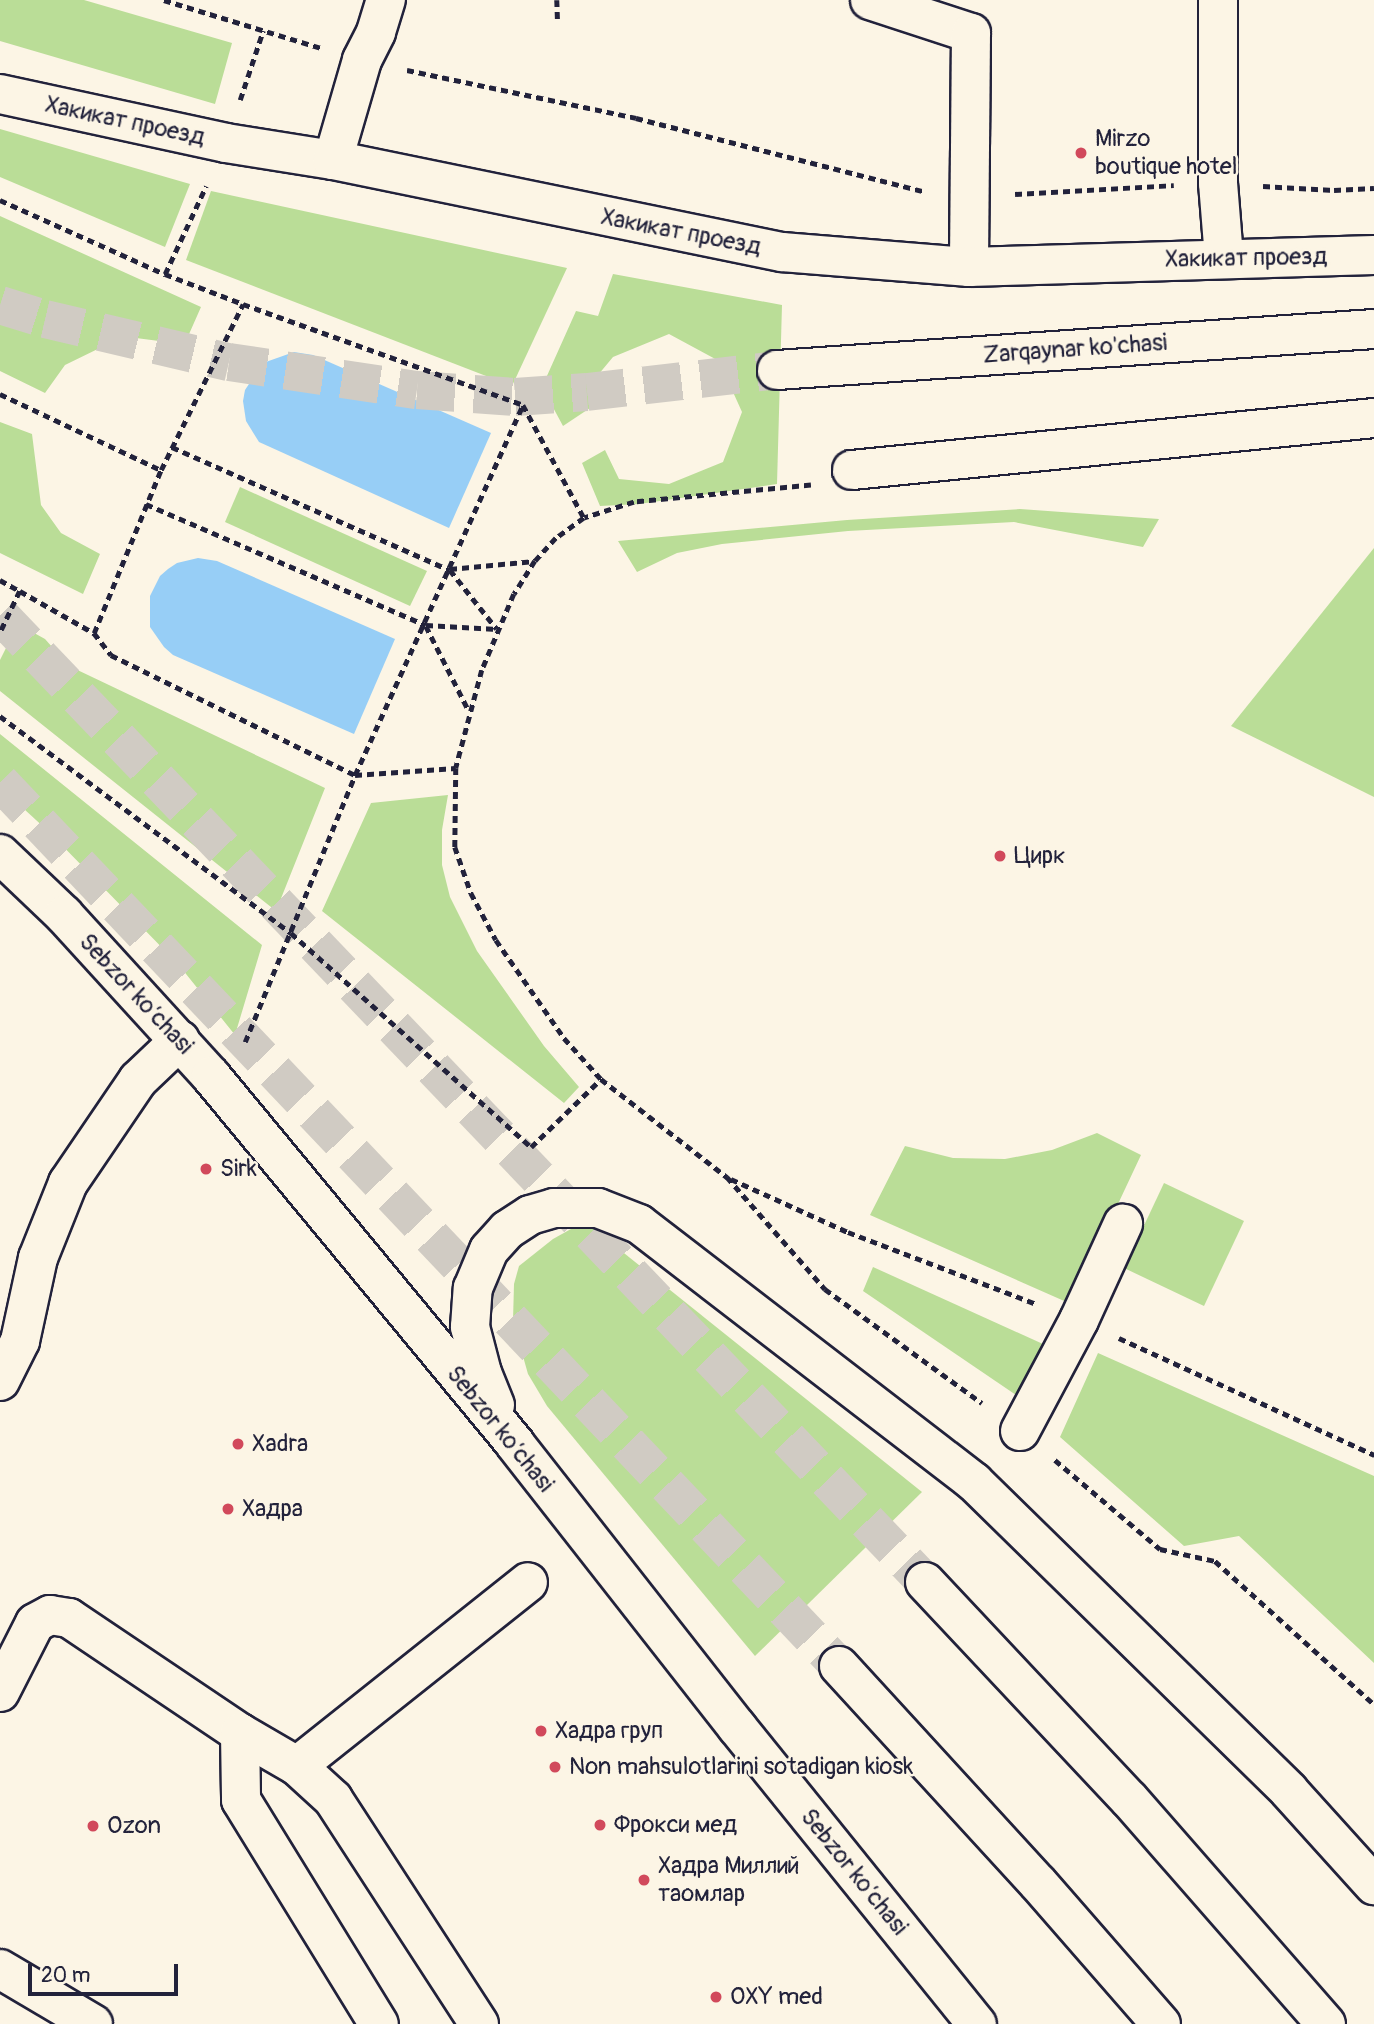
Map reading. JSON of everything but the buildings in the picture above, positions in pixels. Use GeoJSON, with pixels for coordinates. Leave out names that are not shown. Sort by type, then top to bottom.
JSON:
{"type":"FeatureCollection","features":[{"type":"Feature","properties":{"kind":"street"},"geometry":{"type":"LineString","coordinates":[[333,160],[362,60],[386,0]]}},
{"type":"Feature","properties":{"kind":"street"},"geometry":{"type":"LineString","coordinates":[[870,0],[971,33],[969,267]]}},
{"type":"Feature","properties":{"kind":"street"},"geometry":{"type":"LineString","coordinates":[[1218,0],[1218,183],[1224,257]]}},
{"type":"Feature","properties":{"kind":"street","name":"Хакикат проезд"},"geometry":{"type":"LineString","coordinates":[[0,94],[226,143],[333,160],[782,252],[969,267],[1224,257],[1374,255]]}},
{"type":"Feature","properties":{"kind":"street","name":"Zarqaynar ko'chasi"},"geometry":{"type":"LineString","coordinates":[[777,370],[1374,329]]}},
{"type":"Feature","properties":{"kind":"street"},"geometry":{"type":"LineString","coordinates":[[852,470],[1374,418]]}},
{"type":"Feature","properties":{"kind":"street","name":"Sebzor ko‘chasi"},"geometry":{"type":"LineString","coordinates":[[0,853],[64,915],[180,1040],[514,1444],[737,1727],[977,2024]]}},
{"type":"Feature","properties":{"kind":"street"},"geometry":{"type":"LineString","coordinates":[[0,1381],[20,1341],[38,1258],[68,1183],[138,1080],[180,1040]]}},
{"type":"Feature","properties":{"kind":"street"},"geometry":{"type":"LineString","coordinates":[[514,1444],[489,1395],[470,1327],[473,1288],[489,1250],[507,1230],[530,1215],[554,1208],[598,1208],[639,1224],[975,1482],[1289,1791],[1373,1881]]}},
{"type":"Feature","properties":{"kind":"street"},"geometry":{"type":"LineString","coordinates":[[1020,1431],[1079,1320],[1123,1224]]}},
{"type":"Feature","properties":{"kind":"street"},"geometry":{"type":"LineString","coordinates":[[297,1766],[527,1582]]}},
{"type":"Feature","properties":{"kind":"street"},"geometry":{"type":"LineString","coordinates":[[925,1582],[1129,1799],[1326,2024]]}},
{"type":"Feature","properties":{"kind":"street"},"geometry":{"type":"LineString","coordinates":[[0,1692],[35,1623],[50,1615],[69,1618],[240,1733],[297,1766],[333,1799],[479,2024]]}},
{"type":"Feature","properties":{"kind":"street"},"geometry":{"type":"LineString","coordinates":[[839,1666],[1038,1883],[1161,2024]]}},
{"type":"Feature","properties":{"kind":"street"},"geometry":{"type":"LineString","coordinates":[[240,1733],[242,1800],[379,2024]]}},
{"type":"Feature","properties":{"kind":"street"},"geometry":{"type":"LineString","coordinates":[[0,1969],[47,2013],[93,2024]]}},
{"type":"Feature","properties":{"kind":"path"},"geometry":{"type":"LineString","coordinates":[[164,0],[362,60],[635,118],[939,195],[970,197],[1218,183],[1334,190],[1374,188]]}},
{"type":"Feature","properties":{"kind":"path"},"geometry":{"type":"LineString","coordinates":[[557,0],[558,23]]}},
{"type":"Feature","properties":{"kind":"path"},"geometry":{"type":"LineString","coordinates":[[0,200],[165,274],[523,405],[584,518]]}},
{"type":"Feature","properties":{"kind":"path"},"geometry":{"type":"LineString","coordinates":[[94,633],[161,470],[243,304]]}},
{"type":"Feature","properties":{"kind":"path"},"geometry":{"type":"LineString","coordinates":[[0,394],[161,470]]}},
{"type":"Feature","properties":{"kind":"path"},"geometry":{"type":"LineString","coordinates":[[245,1042],[355,775],[426,625],[523,405]]}},
{"type":"Feature","properties":{"kind":"path"},"geometry":{"type":"LineString","coordinates":[[172,447],[450,569],[497,629]]}},
{"type":"Feature","properties":{"kind":"path"},"geometry":{"type":"LineString","coordinates":[[814,485],[634,502],[584,518],[556,538],[535,561],[497,629],[469,711],[456,768],[455,846],[471,893],[496,940],[564,1038],[601,1079],[727,1177],[848,1232],[1079,1320],[1374,1455]]}},
{"type":"Feature","properties":{"kind":"path"},"geometry":{"type":"LineString","coordinates":[[146,504],[426,625],[497,629]]}},
{"type":"Feature","properties":{"kind":"path"},"geometry":{"type":"LineString","coordinates":[[450,569],[535,561]]}},
{"type":"Feature","properties":{"kind":"path"},"geometry":{"type":"LineString","coordinates":[[0,580],[94,633],[111,655],[355,775],[456,768]]}},
{"type":"Feature","properties":{"kind":"path"},"geometry":{"type":"LineString","coordinates":[[0,633],[20,591]]}},
{"type":"Feature","properties":{"kind":"path"},"geometry":{"type":"LineString","coordinates":[[426,625],[469,711]]}},
{"type":"Feature","properties":{"kind":"path"},"geometry":{"type":"LineString","coordinates":[[0,716],[290,933],[531,1147],[601,1079]]}},
{"type":"Feature","properties":{"kind":"green space"},"geometry":{"type":"Polygon","coordinates":[[[0,0],[84,0],[232,43],[215,104],[0,41],[0,0]]]}},
{"type":"Feature","properties":{"kind":"green space"},"geometry":{"type":"Polygon","coordinates":[[[0,129],[190,184],[165,247],[0,177],[0,129]]]}},
{"type":"Feature","properties":{"kind":"green space"},"geometry":{"type":"Polygon","coordinates":[[[211,191],[567,268],[512,386],[186,260],[211,191]]]}},
{"type":"Feature","properties":{"kind":"green space"},"geometry":{"type":"Polygon","coordinates":[[[0,216],[201,307],[182,350],[159,341],[136,338],[108,344],[65,365],[45,393],[0,371],[0,216]]]}},
{"type":"Feature","properties":{"kind":"green space"},"geometry":{"type":"Polygon","coordinates":[[[613,274],[782,305],[777,484],[639,504],[600,506],[582,463],[605,450],[619,479],[669,484],[723,462],[742,412],[719,361],[669,334],[613,357],[593,381],[593,406],[563,426],[542,387],[576,311],[598,316],[613,274]]]}},
{"type":"Feature","properties":{"kind":"green space"},"geometry":{"type":"Polygon","coordinates":[[[0,422],[32,434],[41,505],[61,533],[100,554],[83,594],[0,553],[0,422]]]}},
{"type":"Feature","properties":{"kind":"green space"},"geometry":{"type":"Polygon","coordinates":[[[240,487],[427,571],[410,606],[225,522],[240,487]]]}},
{"type":"Feature","properties":{"kind":"green space"},"geometry":{"type":"Polygon","coordinates":[[[1020,509],[1159,519],[1143,547],[1014,522],[848,531],[722,544],[677,553],[637,572],[618,541],[847,520],[1020,509]]]}},
{"type":"Feature","properties":{"kind":"green space"},"geometry":{"type":"Polygon","coordinates":[[[1374,548],[1374,797],[1231,726],[1374,548]]]}},
{"type":"Feature","properties":{"kind":"green space"},"geometry":{"type":"Polygon","coordinates":[[[18,624],[45,639],[69,666],[325,788],[276,911],[0,691],[0,660],[18,624]]]}},
{"type":"Feature","properties":{"kind":"green space"},"geometry":{"type":"Polygon","coordinates":[[[0,734],[262,945],[235,1035],[178,964],[48,831],[0,787],[0,734]]]}},
{"type":"Feature","properties":{"kind":"green space"},"geometry":{"type":"Polygon","coordinates":[[[448,795],[442,830],[442,865],[450,897],[477,951],[544,1046],[579,1087],[564,1103],[322,911],[371,803],[448,795]]]}},
{"type":"Feature","properties":{"kind":"green space"},"geometry":{"type":"Polygon","coordinates":[[[1097,1133],[1141,1155],[1071,1304],[870,1215],[905,1146],[953,1158],[1005,1159],[1052,1150],[1097,1133]]]}},
{"type":"Feature","properties":{"kind":"green space"},"geometry":{"type":"Polygon","coordinates":[[[1164,1183],[1244,1221],[1204,1306],[1124,1268],[1164,1183]]]}},
{"type":"Feature","properties":{"kind":"green space"},"geometry":{"type":"Polygon","coordinates":[[[589,1225],[922,1492],[755,1656],[547,1406],[528,1374],[513,1321],[514,1284],[519,1266],[553,1239],[571,1229],[589,1225]]]}},
{"type":"Feature","properties":{"kind":"green space"},"geometry":{"type":"Polygon","coordinates":[[[873,1267],[1043,1344],[1016,1395],[863,1291],[873,1267]]]}},
{"type":"Feature","properties":{"kind":"green space"},"geometry":{"type":"Polygon","coordinates":[[[1098,1353],[1374,1476],[1374,1663],[1239,1536],[1184,1546],[1060,1437],[1098,1353]]]}},
{"type":"Feature","properties":{"kind":"water"},"geometry":{"type":"Polygon","coordinates":[[[294,352],[313,355],[491,433],[449,528],[259,442],[246,421],[243,401],[245,390],[263,363],[294,352]]]}},
{"type":"Feature","properties":{"kind":"water"},"geometry":{"type":"Polygon","coordinates":[[[198,558],[217,561],[395,639],[354,734],[173,655],[164,647],[150,627],[150,596],[160,576],[168,569],[177,563],[198,558]]]}},
{"type":"Feature","properties":{"kind":"tunnel"},"geometry":{"type":"LineString","coordinates":[[0,305],[45,319],[229,362],[417,390],[515,397],[587,392],[777,370]]}},
{"type":"Feature","properties":{"kind":"tunnel"},"geometry":{"type":"LineString","coordinates":[[0,615],[925,1582]]}},
{"type":"Feature","properties":{"kind":"tunnel"},"geometry":{"type":"LineString","coordinates":[[0,782],[839,1666]]}},
{"type":"Feature","properties":{"kind":"place","name":"Mirzo boutique hotel"},"geometry":{"type":"Point","coordinates":[1081,153]}},
{"type":"Feature","properties":{"kind":"place","name":"Цирк"},"geometry":{"type":"Point","coordinates":[1000,856]}},
{"type":"Feature","properties":{"kind":"place","name":"Sirk"},"geometry":{"type":"Point","coordinates":[206,1169]}},
{"type":"Feature","properties":{"kind":"place","name":"Xadra"},"geometry":{"type":"Point","coordinates":[238,1444]}},
{"type":"Feature","properties":{"kind":"place","name":"Хадра"},"geometry":{"type":"Point","coordinates":[228,1509]}},
{"type":"Feature","properties":{"kind":"place","name":"Хадра груп"},"geometry":{"type":"Point","coordinates":[541,1731]}},
{"type":"Feature","properties":{"kind":"place","name":"Non mahsulotlarini sotadigan kiosk"},"geometry":{"type":"Point","coordinates":[555,1767]}},
{"type":"Feature","properties":{"kind":"place","name":"Фрокси мед"},"geometry":{"type":"Point","coordinates":[600,1825]}},
{"type":"Feature","properties":{"kind":"place","name":"Ozon"},"geometry":{"type":"Point","coordinates":[93,1826]}},
{"type":"Feature","properties":{"kind":"place","name":"Хадра Миллий таомлар"},"geometry":{"type":"Point","coordinates":[644,1880]}},
{"type":"Feature","properties":{"kind":"place","name":"OXY med"},"geometry":{"type":"Point","coordinates":[716,1997]}}]}
